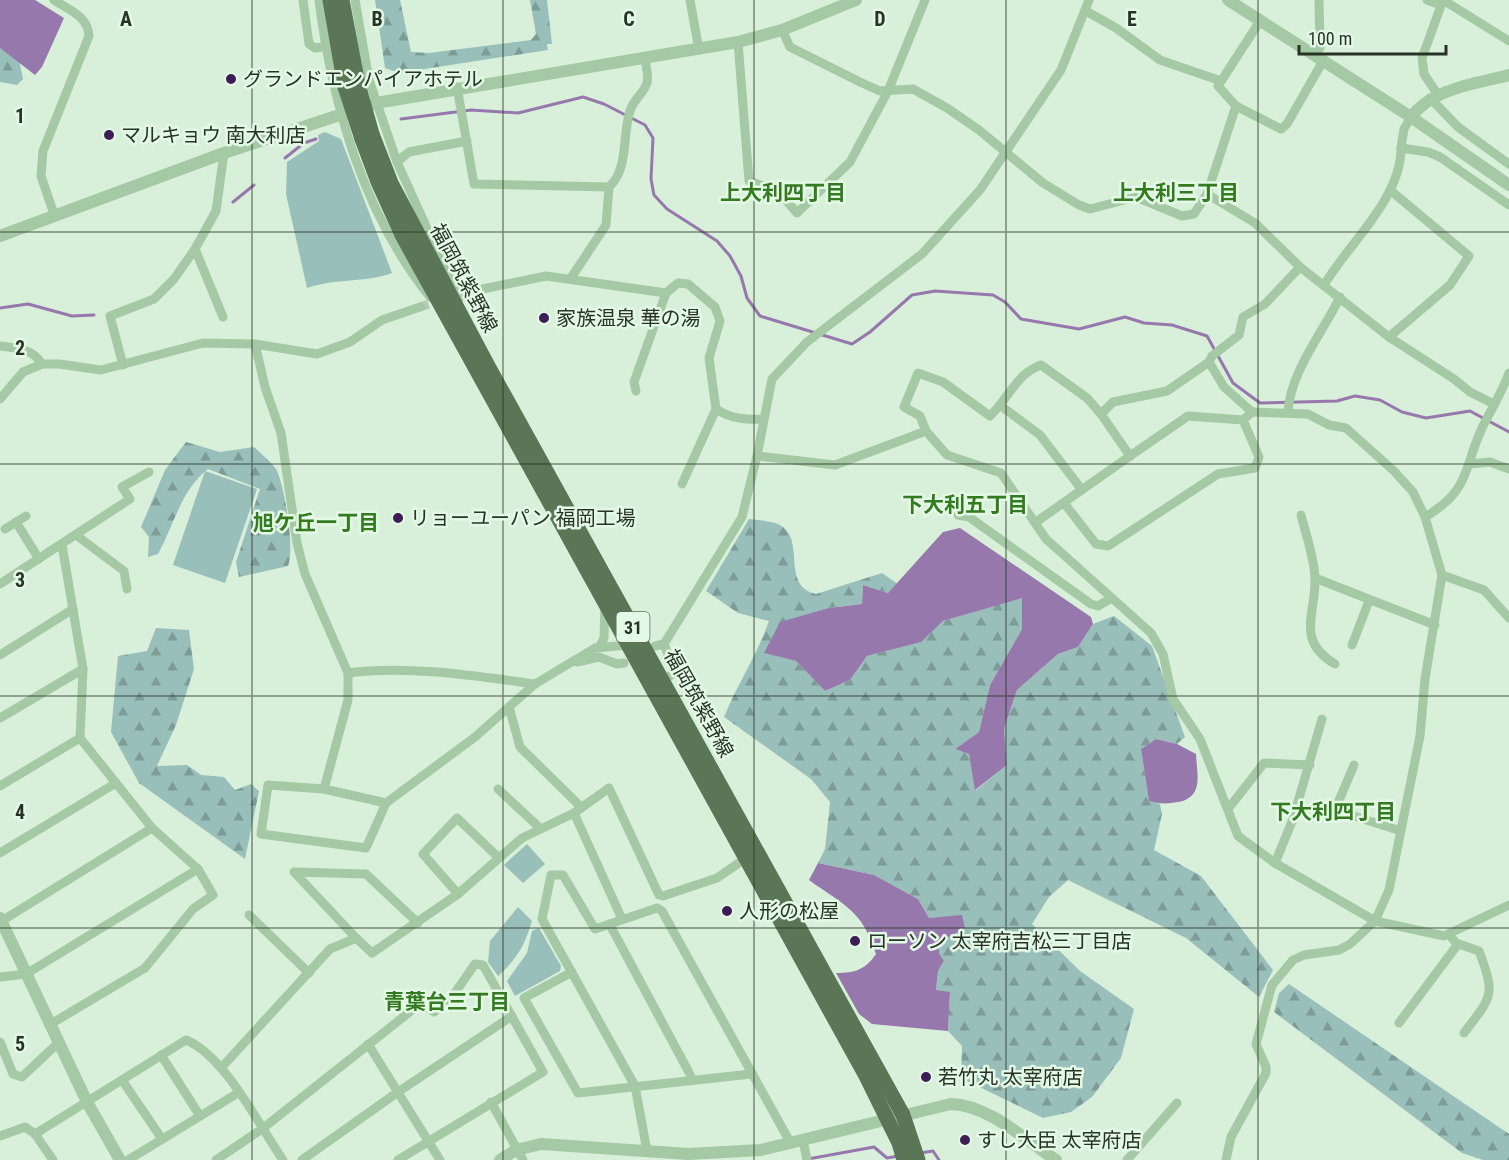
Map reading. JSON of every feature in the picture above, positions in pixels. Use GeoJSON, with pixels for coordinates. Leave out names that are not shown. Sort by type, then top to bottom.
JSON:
{"type":"FeatureCollection","features":[{"type":"Feature","properties":{"kind":"main road","name":"福岡筑紫野線"},"geometry":{"type":"LineString","coordinates":[[330,0],[378,182],[402,235],[459,324],[663,680],[918,1160]]}},
{"type":"Feature","properties":{"kind":"main road","name":"福岡筑紫野線"},"geometry":{"type":"LineString","coordinates":[[342,0],[351,85]]}},
{"type":"Feature","properties":{"kind":"main road","name":"福岡筑紫野線"},"geometry":{"type":"LineString","coordinates":[[459,324],[605,602],[746,858],[896,1117],[904,1160]]}},
{"type":"Feature","properties":{"kind":"street"},"geometry":{"type":"LineString","coordinates":[[54,0],[84,19],[89,36],[43,151],[41,176],[54,214]]}},
{"type":"Feature","properties":{"kind":"street"},"geometry":{"type":"LineString","coordinates":[[303,0],[309,44],[312,48],[328,46]]}},
{"type":"Feature","properties":{"kind":"street"},"geometry":{"type":"LineString","coordinates":[[319,0],[341,113],[373,200],[405,267],[459,324]]}},
{"type":"Feature","properties":{"kind":"street"},"geometry":{"type":"LineString","coordinates":[[355,0],[358,40],[376,103],[397,162],[452,278],[459,324]]}},
{"type":"Feature","properties":{"kind":"street"},"geometry":{"type":"LineString","coordinates":[[690,0],[699,50]]}},
{"type":"Feature","properties":{"kind":"street"},"geometry":{"type":"LineString","coordinates":[[0,236],[54,214],[224,153],[376,103],[458,87],[645,59],[738,42],[782,30],[856,0]]}},
{"type":"Feature","properties":{"kind":"street"},"geometry":{"type":"LineString","coordinates":[[738,42],[749,181],[778,191],[797,213],[850,162],[888,91],[925,0]]}},
{"type":"Feature","properties":{"kind":"street"},"geometry":{"type":"LineString","coordinates":[[663,680],[673,674],[674,668],[659,645],[742,517],[772,379],[807,342],[922,254],[980,190],[1061,70],[1089,0]]}},
{"type":"Feature","properties":{"kind":"street"},"geometry":{"type":"LineString","coordinates":[[1228,0],[1411,117],[1509,184]]}},
{"type":"Feature","properties":{"kind":"street"},"geometry":{"type":"LineString","coordinates":[[1260,21],[1218,86],[1236,106],[1281,129],[1287,124],[1319,58],[1319,0]]}},
{"type":"Feature","properties":{"kind":"street"},"geometry":{"type":"LineString","coordinates":[[1427,0],[1435,3],[1443,0],[1422,58],[1424,74],[1434,97],[1458,127],[1509,164]]}},
{"type":"Feature","properties":{"kind":"street"},"geometry":{"type":"LineString","coordinates":[[1443,0],[1509,41]]}},
{"type":"Feature","properties":{"kind":"street"},"geometry":{"type":"LineString","coordinates":[[1086,11],[1116,28],[1161,60],[1221,81]]}},
{"type":"Feature","properties":{"kind":"street"},"geometry":{"type":"LineString","coordinates":[[782,30],[790,47],[862,83],[880,91],[913,89],[947,108],[1060,196],[1090,209],[1136,197],[1182,216],[1194,214],[1207,194],[1236,106]]}},
{"type":"Feature","properties":{"kind":"street"},"geometry":{"type":"LineString","coordinates":[[571,278],[606,225],[609,188],[616,181],[621,166],[626,124],[632,104],[647,82],[645,59]]}},
{"type":"Feature","properties":{"kind":"street"},"geometry":{"type":"LineString","coordinates":[[1324,285],[1390,190],[1401,165],[1404,129],[1420,105],[1434,97],[1509,75]]}},
{"type":"Feature","properties":{"kind":"street"},"geometry":{"type":"LineString","coordinates":[[458,87],[474,184],[609,188]]}},
{"type":"Feature","properties":{"kind":"street"},"geometry":{"type":"LineString","coordinates":[[397,162],[409,152],[467,141]]}},
{"type":"Feature","properties":{"kind":"street"},"geometry":{"type":"LineString","coordinates":[[1401,148],[1428,152],[1440,157],[1509,205]]}},
{"type":"Feature","properties":{"kind":"street"},"geometry":{"type":"LineString","coordinates":[[123,365],[110,316],[154,299],[174,279],[195,249],[216,212],[224,153]]}},
{"type":"Feature","properties":{"kind":"street"},"geometry":{"type":"LineString","coordinates":[[1389,337],[1450,285],[1469,256],[1390,190]]}},
{"type":"Feature","properties":{"kind":"street"},"geometry":{"type":"LineString","coordinates":[[1207,194],[1255,223],[1300,267],[1389,337],[1454,379],[1470,393],[1494,404]]}},
{"type":"Feature","properties":{"kind":"street"},"geometry":{"type":"LineString","coordinates":[[195,249],[223,317]]}},
{"type":"Feature","properties":{"kind":"street"},"geometry":{"type":"LineString","coordinates":[[1101,414],[1113,402],[1167,391],[1211,359],[1239,335],[1243,317],[1265,304],[1300,267]]}},
{"type":"Feature","properties":{"kind":"street"},"geometry":{"type":"LineString","coordinates":[[468,292],[546,276],[666,293]]}},
{"type":"Feature","properties":{"kind":"street"},"geometry":{"type":"LineString","coordinates":[[636,391],[634,382],[666,293],[678,283],[688,284],[715,307],[720,321],[709,358],[716,409],[682,484]]}},
{"type":"Feature","properties":{"kind":"street"},"geometry":{"type":"LineString","coordinates":[[1288,413],[1288,398],[1307,356],[1340,297]]}},
{"type":"Feature","properties":{"kind":"street"},"geometry":{"type":"LineString","coordinates":[[0,399],[23,372],[42,364],[101,370],[203,343],[255,344],[307,353],[326,352],[350,342],[382,320],[420,307]]}},
{"type":"Feature","properties":{"kind":"street"},"geometry":{"type":"LineString","coordinates":[[255,344],[265,387],[281,433],[297,543],[305,574],[348,673],[348,700],[324,789]]}},
{"type":"Feature","properties":{"kind":"street"},"geometry":{"type":"LineString","coordinates":[[0,346],[22,349],[37,356],[42,364]]}},
{"type":"Feature","properties":{"kind":"street"},"geometry":{"type":"LineString","coordinates":[[1211,359],[1224,387],[1252,412],[1308,414],[1329,424],[1346,428],[1413,492],[1425,517],[1442,575],[1425,679],[1420,736],[1389,890],[1375,921],[1350,944],[1339,950],[1304,955],[1293,960],[1272,985],[1256,1044],[1266,1067],[1266,1073],[1231,1137],[1226,1160]]}},
{"type":"Feature","properties":{"kind":"street"},"geometry":{"type":"LineString","coordinates":[[1130,456],[1087,398],[1041,365],[1025,371],[1001,406],[990,416],[943,382],[918,373],[904,406],[920,416],[926,430],[947,455],[1001,473],[1046,539],[1150,633],[1163,654],[1173,699],[1200,739],[1238,836],[1275,863],[1375,921],[1444,936],[1509,905]]}},
{"type":"Feature","properties":{"kind":"street"},"geometry":{"type":"LineString","coordinates":[[1425,517],[1450,498],[1460,485],[1481,432],[1509,373]]}},
{"type":"Feature","properties":{"kind":"street"},"geometry":{"type":"LineString","coordinates":[[1001,406],[1040,435],[1082,490]]}},
{"type":"Feature","properties":{"kind":"street"},"geometry":{"type":"LineString","coordinates":[[716,409],[726,416],[748,420],[764,419]]}},
{"type":"Feature","properties":{"kind":"street"},"geometry":{"type":"LineString","coordinates":[[1036,522],[1188,416],[1242,420],[1252,412]]}},
{"type":"Feature","properties":{"kind":"street"},"geometry":{"type":"LineString","coordinates":[[1064,503],[1096,544],[1108,546],[1218,474],[1255,468],[1259,457],[1242,420]]}},
{"type":"Feature","properties":{"kind":"street"},"geometry":{"type":"LineString","coordinates":[[757,456],[836,465],[926,430]]}},
{"type":"Feature","properties":{"kind":"street"},"geometry":{"type":"LineString","coordinates":[[1470,464],[1490,462],[1509,469]]}},
{"type":"Feature","properties":{"kind":"street"},"geometry":{"type":"LineString","coordinates":[[0,584],[130,499],[122,487],[149,472]]}},
{"type":"Feature","properties":{"kind":"street"},"geometry":{"type":"LineString","coordinates":[[958,514],[969,516],[1091,603],[1098,606],[1110,598]]}},
{"type":"Feature","properties":{"kind":"street"},"geometry":{"type":"LineString","coordinates":[[1301,514],[1315,578],[1308,631],[1321,655],[1335,664]]}},
{"type":"Feature","properties":{"kind":"street"},"geometry":{"type":"LineString","coordinates":[[4,529],[26,516]]}},
{"type":"Feature","properties":{"kind":"street"},"geometry":{"type":"LineString","coordinates":[[16,522],[39,559]]}},
{"type":"Feature","properties":{"kind":"street"},"geometry":{"type":"LineString","coordinates":[[76,536],[124,571],[127,589]]}},
{"type":"Feature","properties":{"kind":"street"},"geometry":{"type":"LineString","coordinates":[[48,1025],[145,968],[193,909],[213,895],[198,869],[152,828],[80,738],[83,669],[62,544]]}},
{"type":"Feature","properties":{"kind":"street"},"geometry":{"type":"LineString","coordinates":[[1442,575],[1484,591],[1509,618]]}},
{"type":"Feature","properties":{"kind":"street"},"geometry":{"type":"LineString","coordinates":[[1315,578],[1368,601],[1434,625]]}},
{"type":"Feature","properties":{"kind":"street"},"geometry":{"type":"LineString","coordinates":[[1352,645],[1368,601]]}},
{"type":"Feature","properties":{"kind":"street"},"geometry":{"type":"LineString","coordinates":[[600,646],[604,638],[605,602]]}},
{"type":"Feature","properties":{"kind":"street"},"geometry":{"type":"LineString","coordinates":[[0,655],[73,609]]}},
{"type":"Feature","properties":{"kind":"street"},"geometry":{"type":"LineString","coordinates":[[386,802],[324,789],[268,785],[261,834],[366,848],[386,802],[475,736],[535,684],[600,646],[629,645]]}},
{"type":"Feature","properties":{"kind":"street"},"geometry":{"type":"LineString","coordinates":[[563,666],[599,657],[617,664],[624,663]]}},
{"type":"Feature","properties":{"kind":"street"},"geometry":{"type":"LineString","coordinates":[[0,718],[83,669]]}},
{"type":"Feature","properties":{"kind":"street"},"geometry":{"type":"LineString","coordinates":[[348,673],[392,672],[481,677],[535,684]]}},
{"type":"Feature","properties":{"kind":"street"},"geometry":{"type":"LineString","coordinates":[[509,707],[519,747],[577,810],[622,919]]}},
{"type":"Feature","properties":{"kind":"street"},"geometry":{"type":"LineString","coordinates":[[1275,863],[1310,765],[1322,719]]}},
{"type":"Feature","properties":{"kind":"street"},"geometry":{"type":"LineString","coordinates":[[0,786],[80,738]]}},
{"type":"Feature","properties":{"kind":"street"},"geometry":{"type":"LineString","coordinates":[[1228,809],[1264,762],[1310,765]]}},
{"type":"Feature","properties":{"kind":"street"},"geometry":{"type":"LineString","coordinates":[[1354,765],[1335,810],[1401,831]]}},
{"type":"Feature","properties":{"kind":"street"},"geometry":{"type":"LineString","coordinates":[[0,853],[116,783]]}},
{"type":"Feature","properties":{"kind":"street"},"geometry":{"type":"LineString","coordinates":[[418,923],[366,874],[294,872],[372,953],[418,923],[458,894],[522,838],[577,810],[609,788],[659,895],[663,896],[717,878],[746,858]]}},
{"type":"Feature","properties":{"kind":"street"},"geometry":{"type":"LineString","coordinates":[[498,789],[540,828]]}},
{"type":"Feature","properties":{"kind":"street"},"geometry":{"type":"LineString","coordinates":[[458,894],[423,854],[457,818],[499,858]]}},
{"type":"Feature","properties":{"kind":"street"},"geometry":{"type":"LineString","coordinates":[[120,1160],[87,1102],[48,1025],[1,920],[152,828]]}},
{"type":"Feature","properties":{"kind":"street"},"geometry":{"type":"LineString","coordinates":[[0,977],[26,974],[198,869]]}},
{"type":"Feature","properties":{"kind":"street"},"geometry":{"type":"LineString","coordinates":[[647,1151],[635,1086],[542,919],[551,875],[563,875],[596,929],[657,908],[662,911],[790,1142]]}},
{"type":"Feature","properties":{"kind":"street"},"geometry":{"type":"LineString","coordinates":[[249,915],[309,973]]}},
{"type":"Feature","properties":{"kind":"street"},"geometry":{"type":"LineString","coordinates":[[610,925],[693,1080]]}},
{"type":"Feature","properties":{"kind":"street"},"geometry":{"type":"LineString","coordinates":[[1449,934],[1458,944],[1479,951],[1491,982],[1488,1001],[1464,1033]]}},
{"type":"Feature","properties":{"kind":"street"},"geometry":{"type":"LineString","coordinates":[[222,1067],[330,949],[356,938]]}},
{"type":"Feature","properties":{"kind":"street"},"geometry":{"type":"LineString","coordinates":[[1399,1023],[1458,944]]}},
{"type":"Feature","properties":{"kind":"street"},"geometry":{"type":"LineString","coordinates":[[216,1160],[262,1129],[421,1004],[434,1012],[452,997],[475,964],[483,965],[543,1072],[398,1160]]}},
{"type":"Feature","properties":{"kind":"street"},"geometry":{"type":"LineString","coordinates":[[572,972],[524,998],[578,1092],[751,1074]]}},
{"type":"Feature","properties":{"kind":"street"},"geometry":{"type":"LineString","coordinates":[[302,1160],[398,1092],[512,1017]]}},
{"type":"Feature","properties":{"kind":"street"},"geometry":{"type":"LineString","coordinates":[[35,1134],[186,1040],[196,1044],[222,1067],[283,1160]]}},
{"type":"Feature","properties":{"kind":"street"},"geometry":{"type":"LineString","coordinates":[[0,1042],[13,1074],[22,1077],[58,1043]]}},
{"type":"Feature","properties":{"kind":"street"},"geometry":{"type":"LineString","coordinates":[[368,1044],[440,1160]]}},
{"type":"Feature","properties":{"kind":"street"},"geometry":{"type":"LineString","coordinates":[[161,1055],[200,1116]]}},
{"type":"Feature","properties":{"kind":"street"},"geometry":{"type":"LineString","coordinates":[[122,1080],[162,1139]]}},
{"type":"Feature","properties":{"kind":"street"},"geometry":{"type":"LineString","coordinates":[[128,1160],[238,1094]]}},
{"type":"Feature","properties":{"kind":"street"},"geometry":{"type":"LineString","coordinates":[[491,1102],[520,1155]]}},
{"type":"Feature","properties":{"kind":"street"},"geometry":{"type":"LineString","coordinates":[[1127,1160],[1177,1103]]}},
{"type":"Feature","properties":{"kind":"street"},"geometry":{"type":"LineString","coordinates":[[500,1160],[520,1155],[541,1144],[731,1154],[761,1150],[951,1104],[967,1105],[984,1113],[1056,1160]]}},
{"type":"Feature","properties":{"kind":"street"},"geometry":{"type":"LineString","coordinates":[[0,1136],[25,1126],[35,1134],[52,1160]]}},
{"type":"Feature","properties":{"kind":"street"},"geometry":{"type":"LineString","coordinates":[[803,1140],[807,1160]]}},
{"type":"Feature","properties":{"kind":"green space"},"geometry":{"type":"Polygon","coordinates":[[[375,0],[400,0],[411,52],[429,53],[531,40],[536,34],[530,0],[547,0],[552,44],[547,44],[548,50],[399,73],[385,68],[375,0]]]}},
{"type":"Feature","properties":{"kind":"green space"},"geometry":{"type":"Polygon","coordinates":[[[0,48],[19,60],[23,79],[17,85],[0,82],[0,48]]]}},
{"type":"Feature","properties":{"kind":"green space"},"geometry":{"type":"Polygon","coordinates":[[[325,132],[341,139],[392,273],[307,288],[286,194],[287,162],[319,141],[318,135],[325,132]]]}},
{"type":"Feature","properties":{"kind":"green space"},"geometry":{"type":"Polygon","coordinates":[[[186,442],[220,452],[254,447],[273,465],[280,480],[286,504],[290,547],[288,566],[239,577],[236,562],[260,489],[208,469],[199,477],[185,497],[158,554],[148,557],[149,537],[141,527],[165,470],[186,442]]]}},
{"type":"Feature","properties":{"kind":"green space"},"geometry":{"type":"Polygon","coordinates":[[[205,471],[257,489],[225,583],[173,565],[205,471]]]}},
{"type":"Feature","properties":{"kind":"green space"},"geometry":{"type":"Polygon","coordinates":[[[749,519],[775,523],[787,531],[799,581],[805,589],[816,594],[882,573],[898,584],[888,593],[863,585],[862,604],[829,608],[765,653],[796,661],[825,691],[850,680],[867,656],[920,642],[943,621],[1023,597],[1022,629],[990,685],[979,732],[955,749],[969,754],[976,790],[1007,765],[1004,729],[1017,690],[1058,654],[1078,647],[1093,624],[1114,616],[1152,646],[1185,737],[1177,744],[1156,739],[1141,749],[1149,800],[1160,804],[1162,814],[1154,850],[1201,876],[1273,970],[1259,997],[1186,938],[1068,880],[1049,897],[1032,924],[1080,971],[1134,1009],[1121,1058],[1092,1097],[1071,1112],[1043,1118],[961,1078],[962,1046],[948,1031],[950,993],[936,990],[938,971],[944,961],[939,953],[939,941],[965,928],[929,918],[918,899],[874,875],[818,863],[825,849],[830,802],[811,779],[724,717],[769,621],[738,613],[706,591],[749,519]]]}},
{"type":"Feature","properties":{"kind":"green space"},"geometry":{"type":"Polygon","coordinates":[[[156,628],[189,630],[194,669],[176,725],[157,766],[187,765],[201,775],[224,777],[235,790],[251,784],[259,791],[245,859],[139,783],[111,732],[118,656],[147,651],[156,628]]]}},
{"type":"Feature","properties":{"kind":"green space"},"geometry":{"type":"Polygon","coordinates":[[[527,844],[545,864],[523,883],[504,865],[527,844]]]}},
{"type":"Feature","properties":{"kind":"green space"},"geometry":{"type":"Polygon","coordinates":[[[518,907],[532,921],[520,951],[498,976],[488,962],[490,941],[518,907]]]}},
{"type":"Feature","properties":{"kind":"green space"},"geometry":{"type":"Polygon","coordinates":[[[539,928],[561,966],[560,971],[515,996],[507,981],[527,953],[532,931],[539,928]]]}},
{"type":"Feature","properties":{"kind":"green space"},"geometry":{"type":"Polygon","coordinates":[[[1289,984],[1509,1134],[1509,1160],[1483,1160],[1462,1153],[1274,1012],[1279,993],[1289,984]]]}},
{"type":"Feature","properties":{"kind":"shaded area"},"geometry":{"type":"Polygon","coordinates":[[[0,0],[35,0],[64,18],[42,67],[35,75],[0,48],[0,0]]]}},
{"type":"Feature","properties":{"kind":"shaded area"},"geometry":{"type":"Polygon","coordinates":[[[960,528],[1091,617],[1093,624],[1078,647],[1058,654],[1017,690],[1004,729],[1007,765],[975,790],[969,754],[955,749],[979,732],[990,685],[1022,629],[1022,598],[943,621],[921,642],[867,656],[850,680],[825,691],[796,661],[764,653],[780,622],[829,608],[862,604],[863,585],[888,593],[943,532],[960,528]]]}},
{"type":"Feature","properties":{"kind":"shaded area"},"geometry":{"type":"Polygon","coordinates":[[[1156,739],[1177,744],[1196,754],[1197,784],[1192,795],[1186,799],[1167,803],[1149,801],[1141,749],[1156,739]]]}},
{"type":"Feature","properties":{"kind":"shaded area"},"geometry":{"type":"Polygon","coordinates":[[[818,863],[874,875],[918,899],[929,918],[962,915],[965,928],[939,942],[939,953],[944,961],[938,971],[936,990],[950,992],[948,1031],[872,1024],[859,1014],[836,973],[859,969],[868,964],[876,954],[865,928],[851,910],[809,880],[818,863]]]}},
{"type":"Feature","properties":{"kind":"waterway"},"geometry":{"type":"LineString","coordinates":[[401,119],[471,110],[518,113],[583,97],[604,104],[645,125],[653,138],[651,179],[654,195],[667,209],[717,241],[730,256],[741,276],[747,298],[760,316],[852,344],[870,332],[912,295],[935,291],[993,295],[1005,302],[1021,319],[1079,329],[1125,317],[1144,323],[1172,325],[1207,336],[1233,383],[1260,403],[1337,401],[1355,396],[1380,400],[1402,412],[1426,418],[1470,411],[1509,432]]}},
{"type":"Feature","properties":{"kind":"waterway"},"geometry":{"type":"LineString","coordinates":[[285,158],[304,143],[316,139]]}},
{"type":"Feature","properties":{"kind":"waterway"},"geometry":{"type":"LineString","coordinates":[[233,202],[254,185]]}},
{"type":"Feature","properties":{"kind":"waterway"},"geometry":{"type":"LineString","coordinates":[[0,308],[28,304],[72,316],[94,315]]}},
{"type":"Feature","properties":{"kind":"waterway"},"geometry":{"type":"LineString","coordinates":[[808,1159],[874,1147],[887,1158],[899,1156]]}},
{"type":"Feature","properties":{"kind":"waterway"},"geometry":{"type":"LineString","coordinates":[[920,1153],[933,1151],[939,1160]]}},
{"type":"Feature","properties":{"kind":"tunnel"},"geometry":{"type":"LineString","coordinates":[[420,307],[468,292]]}},
{"type":"Feature","properties":{"kind":"place","name":"グランドエンパイアホテル"},"geometry":{"type":"Point","coordinates":[231,79]}},
{"type":"Feature","properties":{"kind":"place","name":"マルキョウ 南大利店"},"geometry":{"type":"Point","coordinates":[109,135]}},
{"type":"Feature","properties":{"kind":"place","name":"家族温泉 華の湯"},"geometry":{"type":"Point","coordinates":[544,318]}},
{"type":"Feature","properties":{"kind":"place","name":"リョーユーパン 福岡工場"},"geometry":{"type":"Point","coordinates":[398,518]}},
{"type":"Feature","properties":{"kind":"place","name":"人形の松屋"},"geometry":{"type":"Point","coordinates":[727,911]}},
{"type":"Feature","properties":{"kind":"place","name":"ローソン 太宰府吉松三丁目店"},"geometry":{"type":"Point","coordinates":[855,941]}},
{"type":"Feature","properties":{"kind":"place","name":"若竹丸 太宰府店"},"geometry":{"type":"Point","coordinates":[926,1077]}},
{"type":"Feature","properties":{"kind":"place","name":"すし大臣 太宰府店"},"geometry":{"type":"Point","coordinates":[965,1140]}},
{"type":"Feature","properties":{"kind":"district","name":"上大利四丁目"},"geometry":{"type":"Point","coordinates":[783,193]}},
{"type":"Feature","properties":{"kind":"district","name":"上大利三丁目"},"geometry":{"type":"Point","coordinates":[1176,193]}},
{"type":"Feature","properties":{"kind":"district","name":"下大利五丁目"},"geometry":{"type":"Point","coordinates":[965,505]}},
{"type":"Feature","properties":{"kind":"district","name":"旭ケ丘一丁目"},"geometry":{"type":"Point","coordinates":[316,523]}},
{"type":"Feature","properties":{"kind":"district","name":"下大利四丁目"},"geometry":{"type":"Point","coordinates":[1333,812]}},
{"type":"Feature","properties":{"kind":"district","name":"青葉台三丁目"},"geometry":{"type":"Point","coordinates":[447,1002]}}]}
